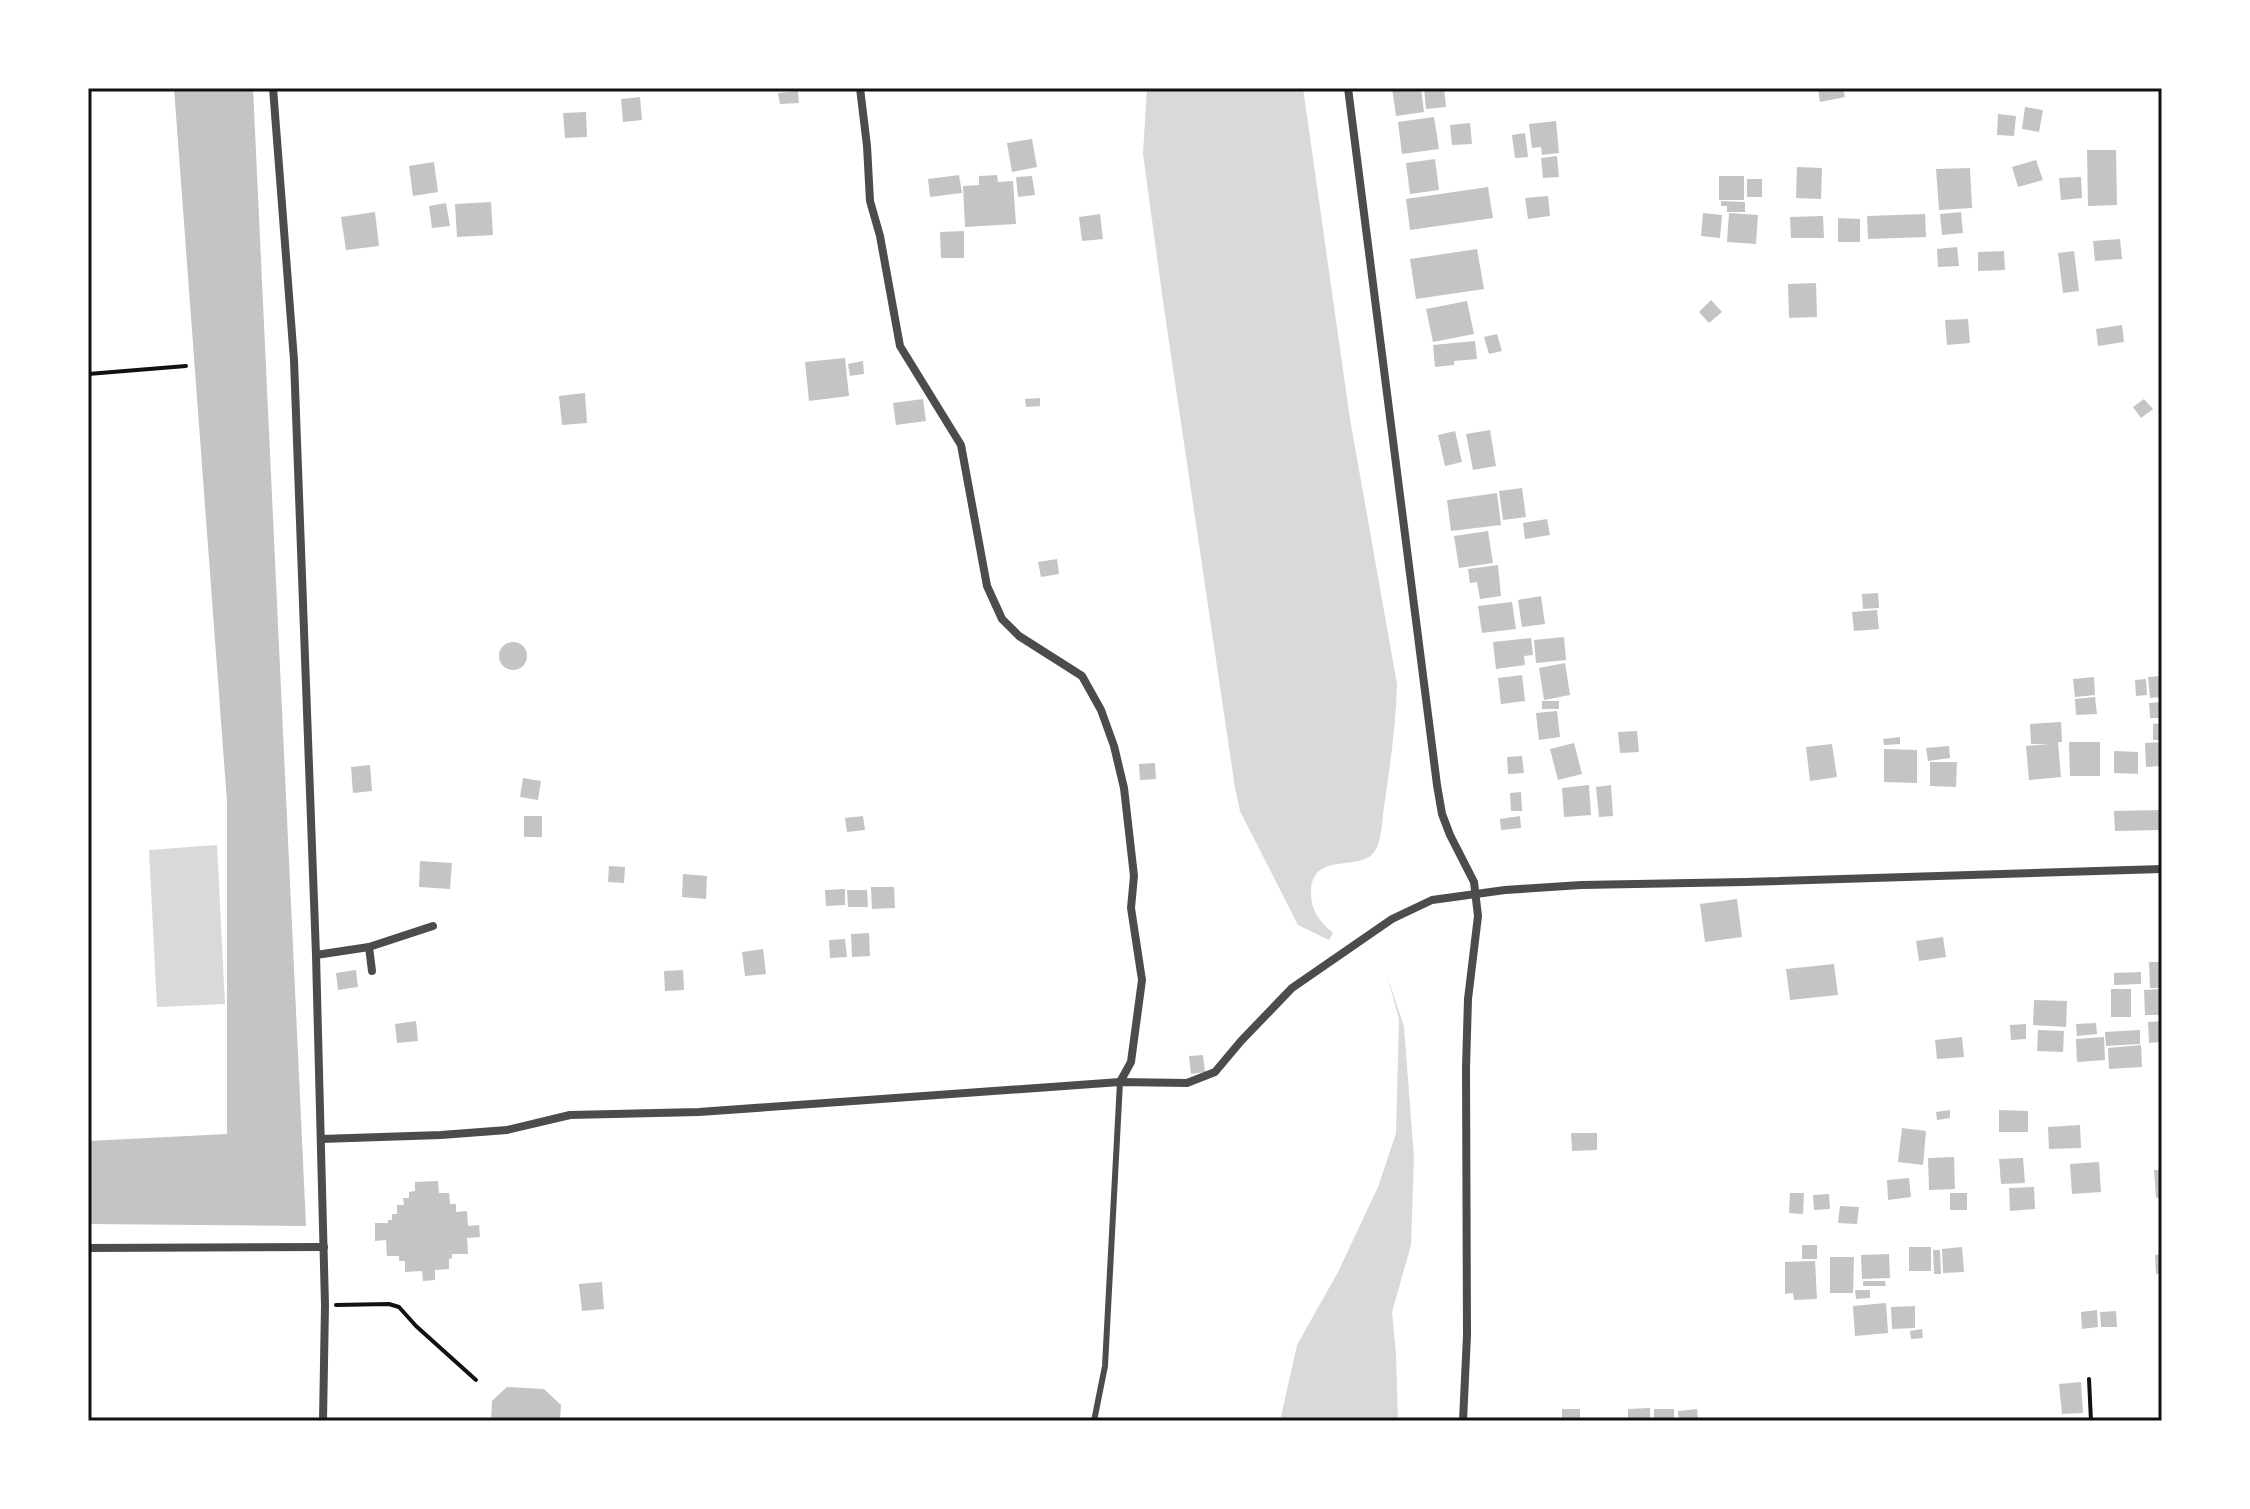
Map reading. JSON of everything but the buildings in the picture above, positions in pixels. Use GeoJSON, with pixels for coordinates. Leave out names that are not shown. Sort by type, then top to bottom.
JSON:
{"type":"FeatureCollection","features":[{"type":"Feature","properties":{"kind":"street"},"geometry":{"type":"LineString","coordinates":[[273,88],[294,360],[324,1247],[323,1421]]}},
{"type":"Feature","properties":{"kind":"street"},"geometry":{"type":"LineString","coordinates":[[860,88],[870,201],[880,236],[900,346],[961,445],[987,586],[1002,619],[1019,636],[1082,676],[1101,710],[1114,746],[1124,788],[1134,876],[1131,908],[1142,980],[1131,1062],[1120,1082]]}},
{"type":"Feature","properties":{"kind":"street"},"geometry":{"type":"LineString","coordinates":[[1348,88],[1437,785],[1442,814],[1470,871],[1477,893],[1478,916],[1468,999],[1466,1068],[1467,1335],[1463,1421]]}},
{"type":"Feature","properties":{"kind":"street"},"geometry":{"type":"LineString","coordinates":[[321,1139],[507,1130],[570,1115],[699,1112],[1120,1082],[1187,1083],[1215,1072],[1292,988],[1392,919],[1432,900],[1477,893],[1581,885],[2162,869]]}},
{"type":"Feature","properties":{"kind":"street"},"geometry":{"type":"LineString","coordinates":[[316,955],[369,947],[433,926]]}},
{"type":"Feature","properties":{"kind":"street"},"geometry":{"type":"LineString","coordinates":[[369,947],[372,971]]}},
{"type":"Feature","properties":{"kind":"street"},"geometry":{"type":"LineString","coordinates":[[88,1248],[324,1247]]}},
{"type":"Feature","properties":{"kind":"lane"},"geometry":{"type":"LineString","coordinates":[[1094,1421],[1105,1366],[1120,1082]]}},
{"type":"Feature","properties":{"kind":"path"},"geometry":{"type":"LineString","coordinates":[[88,374],[186,366]]}},
{"type":"Feature","properties":{"kind":"path"},"geometry":{"type":"LineString","coordinates":[[325,1305],[389,1304],[399,1307],[476,1380]]}},
{"type":"Feature","properties":{"kind":"path"},"geometry":{"type":"LineString","coordinates":[[2089,1379],[2091,1421]]}},
{"type":"Feature","properties":{"kind":"shaded area"},"geometry":{"type":"Polygon","coordinates":[[[1147,88],[1303,88],[1350,419],[1397,684],[1378,845],[1370,857],[1329,866],[1320,870],[1314,879],[1312,905],[1320,920],[1333,933],[1329,940],[1298,925],[1240,811],[1235,788],[1143,154],[1147,88]]]}},
{"type":"Feature","properties":{"kind":"shaded area"},"geometry":{"type":"Polygon","coordinates":[[[217,845],[225,1004],[157,1007],[149,850],[217,845]]]}},
{"type":"Feature","properties":{"kind":"shaded area"},"geometry":{"type":"Polygon","coordinates":[[[1387,975],[1404,1027],[1414,1158],[1411,1245],[1392,1312],[1398,1421],[1280,1421],[1297,1345],[1338,1272],[1378,1187],[1396,1133],[1399,1019],[1387,975]]]}}]}
